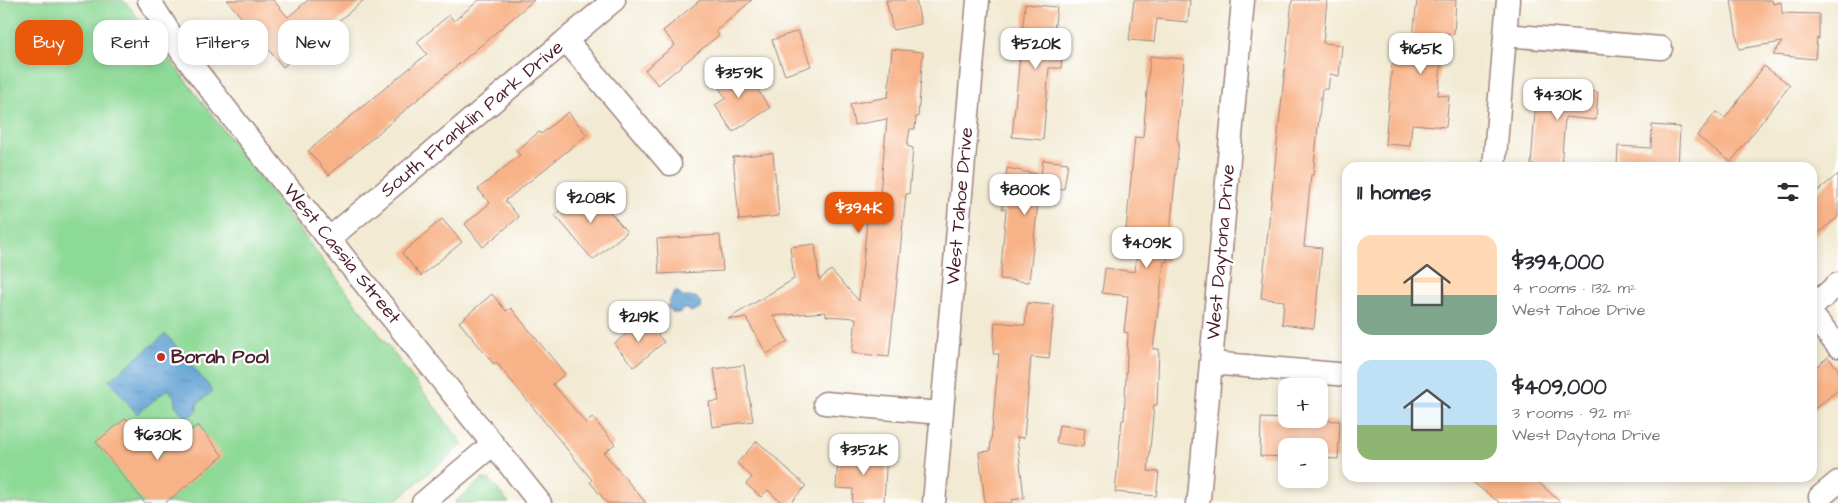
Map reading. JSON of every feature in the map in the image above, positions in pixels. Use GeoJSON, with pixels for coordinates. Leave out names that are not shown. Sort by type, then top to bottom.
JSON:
{"type":"FeatureCollection","features":[{"type":"Feature","properties":{"kind":"street","name":"West Cassia Street"},"geometry":{"type":"LineString","coordinates":[[149,0],[181,51],[246,135],[540,503]]}},
{"type":"Feature","properties":{"kind":"street","name":"South Franklin Park Drive"},"geometry":{"type":"LineString","coordinates":[[330,238],[614,0]]}},
{"type":"Feature","properties":{"kind":"street","name":"West Tahoe Drive"},"geometry":{"type":"LineString","coordinates":[[934,503],[978,0]]}},
{"type":"Feature","properties":{"kind":"street","name":"West Daytona Drive"},"geometry":{"type":"LineString","coordinates":[[1197,503],[1199,498],[1243,0]]}},
{"type":"Feature","properties":{"kind":"street"},"geometry":{"type":"LineString","coordinates":[[1494,162],[1508,0]]}},
{"type":"Feature","properties":{"kind":"street"},"geometry":{"type":"LineString","coordinates":[[1505,35],[1661,48]]}},
{"type":"Feature","properties":{"kind":"street"},"geometry":{"type":"LineString","coordinates":[[566,40],[670,164]]}},
{"type":"Feature","properties":{"kind":"street"},"geometry":{"type":"LineString","coordinates":[[1817,303],[1838,284]]}},
{"type":"Feature","properties":{"kind":"street"},"geometry":{"type":"LineString","coordinates":[[1817,320],[1838,346]]}},
{"type":"Feature","properties":{"kind":"street"},"geometry":{"type":"LineString","coordinates":[[1211,363],[1342,374]]}},
{"type":"Feature","properties":{"kind":"street"},"geometry":{"type":"LineString","coordinates":[[824,403],[941,413]]}},
{"type":"Feature","properties":{"kind":"street"},"geometry":{"type":"LineString","coordinates":[[423,503],[493,444]]}},
{"type":"Feature","properties":{"kind":"street"},"geometry":{"type":"LineString","coordinates":[[1820,497],[1838,482]]}},
{"type":"Feature","properties":{"kind":"green space"},"geometry":{"type":"Polygon","coordinates":[[[0,0],[122,0],[139,20],[93,20],[93,65],[168,65],[168,57],[463,444],[393,503],[0,503],[0,0]]]}},
{"type":"Feature","properties":{"kind":"green space"},"geometry":{"type":"Polygon","coordinates":[[[482,479],[490,480],[509,503],[454,503],[482,479]]]}},
{"type":"Feature","properties":{"kind":"water"},"geometry":{"type":"Polygon","coordinates":[[[677,291],[683,297],[696,297],[701,303],[700,308],[691,312],[683,309],[680,313],[673,313],[667,307],[673,293],[677,291]]]}},
{"type":"Feature","properties":{"kind":"water","name":"Borah Pool"},"geometry":{"type":"Polygon","coordinates":[[[166,334],[213,391],[197,404],[197,411],[186,419],[175,405],[176,398],[168,389],[137,414],[109,380],[166,334]]]}},
{"type":"Feature","properties":{"kind":"building"},"geometry":{"type":"Polygon","coordinates":[[[227,0],[273,0],[288,17],[308,0],[364,0],[340,20],[278,20],[278,61],[268,49],[268,20],[244,20],[227,0]]]}},
{"type":"Feature","properties":{"kind":"building"},"geometry":{"type":"Polygon","coordinates":[[[479,0],[534,0],[329,175],[308,151],[427,54],[417,42],[449,15],[454,21],[479,0]]]}},
{"type":"Feature","properties":{"kind":"building"},"geometry":{"type":"Polygon","coordinates":[[[700,0],[752,0],[716,31],[719,35],[658,85],[645,70],[675,45],[663,31],[700,0]]]}},
{"type":"Feature","properties":{"kind":"building"},"geometry":{"type":"Polygon","coordinates":[[[886,0],[916,0],[921,24],[893,30],[886,0]]]}},
{"type":"Feature","properties":{"kind":"building"},"geometry":{"type":"Polygon","coordinates":[[[1134,0],[1190,0],[1188,22],[1157,19],[1154,42],[1129,40],[1134,0]]]}},
{"type":"Feature","properties":{"kind":"building"},"geometry":{"type":"Polygon","coordinates":[[[1292,0],[1327,0],[1323,43],[1342,45],[1339,76],[1330,74],[1328,89],[1322,89],[1313,175],[1311,175],[1304,246],[1322,248],[1314,328],[1282,324],[1284,301],[1261,298],[1292,0]]]}},
{"type":"Feature","properties":{"kind":"building"},"geometry":{"type":"Polygon","coordinates":[[[1417,0],[1456,0],[1454,34],[1444,33],[1438,95],[1449,96],[1446,127],[1412,124],[1410,146],[1385,144],[1392,64],[1410,65],[1417,0]]]}},
{"type":"Feature","properties":{"kind":"building"},"geometry":{"type":"Polygon","coordinates":[[[1731,0],[1772,0],[1773,4],[1781,2],[1782,13],[1819,14],[1819,39],[1817,38],[1815,59],[1773,55],[1782,42],[1739,49],[1731,0]]]}},
{"type":"Feature","properties":{"kind":"building"},"geometry":{"type":"Polygon","coordinates":[[[1025,4],[1057,7],[1054,31],[1064,33],[1061,68],[1049,68],[1043,140],[1012,137],[1025,4]]]}},
{"type":"Feature","properties":{"kind":"building"},"geometry":{"type":"Polygon","coordinates":[[[798,31],[811,66],[785,75],[772,40],[798,31]]]}},
{"type":"Feature","properties":{"kind":"building"},"geometry":{"type":"Polygon","coordinates":[[[892,49],[923,52],[918,117],[916,117],[915,129],[910,129],[907,146],[913,148],[909,194],[906,194],[889,357],[852,353],[856,318],[826,316],[826,312],[773,316],[788,341],[767,354],[746,318],[728,319],[794,279],[790,247],[815,244],[819,280],[831,270],[859,301],[870,192],[880,193],[887,119],[854,125],[850,104],[888,97],[892,49]]]}},
{"type":"Feature","properties":{"kind":"building"},"geometry":{"type":"Polygon","coordinates":[[[1150,56],[1184,59],[1177,140],[1179,141],[1167,262],[1164,262],[1153,349],[1159,349],[1157,405],[1154,405],[1148,471],[1159,472],[1156,496],[1115,492],[1122,420],[1124,420],[1128,333],[1124,332],[1128,296],[1102,293],[1105,268],[1135,272],[1139,232],[1126,230],[1135,137],[1143,138],[1150,56]]]}},
{"type":"Feature","properties":{"kind":"building"},"geometry":{"type":"Polygon","coordinates":[[[740,64],[770,108],[733,132],[715,105],[726,98],[714,81],[740,64]]]}},
{"type":"Feature","properties":{"kind":"building"},"geometry":{"type":"Polygon","coordinates":[[[1764,66],[1790,85],[1731,162],[1697,136],[1716,112],[1725,118],[1764,66]]]}},
{"type":"Feature","properties":{"kind":"building"},"geometry":{"type":"Polygon","coordinates":[[[1537,86],[1598,92],[1596,120],[1565,117],[1561,162],[1531,162],[1537,86]]]}},
{"type":"Feature","properties":{"kind":"building"},"geometry":{"type":"Polygon","coordinates":[[[568,112],[587,135],[505,201],[519,217],[483,247],[465,224],[490,203],[478,189],[520,155],[516,151],[568,112]]]}},
{"type":"Feature","properties":{"kind":"building"},"geometry":{"type":"Polygon","coordinates":[[[1652,125],[1680,127],[1678,162],[1617,162],[1618,146],[1651,148],[1652,125]]]}},
{"type":"Feature","properties":{"kind":"building"},"geometry":{"type":"Polygon","coordinates":[[[773,153],[779,216],[739,220],[733,157],[773,153]]]}},
{"type":"Feature","properties":{"kind":"building"},"geometry":{"type":"Polygon","coordinates":[[[1043,160],[1068,163],[1064,189],[1040,186],[1029,282],[1000,279],[1006,209],[1002,209],[1007,168],[1041,175],[1043,160]]]}},
{"type":"Feature","properties":{"kind":"building"},"geometry":{"type":"Polygon","coordinates":[[[1838,174],[1838,217],[1817,234],[1817,192],[1838,174]]]}},
{"type":"Feature","properties":{"kind":"building"},"geometry":{"type":"Polygon","coordinates":[[[589,187],[627,232],[593,260],[555,215],[589,187]]]}},
{"type":"Feature","properties":{"kind":"building"},"geometry":{"type":"Polygon","coordinates":[[[442,219],[462,242],[421,276],[402,253],[442,219]]]}},
{"type":"Feature","properties":{"kind":"building"},"geometry":{"type":"Polygon","coordinates":[[[720,235],[723,271],[659,274],[657,239],[720,235]]]}},
{"type":"Feature","properties":{"kind":"building"},"geometry":{"type":"Polygon","coordinates":[[[492,294],[506,311],[511,308],[565,374],[553,384],[586,423],[592,417],[615,444],[604,453],[646,503],[607,503],[590,482],[592,480],[496,362],[494,364],[459,322],[492,294]]]}},
{"type":"Feature","properties":{"kind":"building"},"geometry":{"type":"Polygon","coordinates":[[[1027,303],[1054,305],[1049,359],[1031,357],[1024,438],[1017,437],[1024,498],[1011,500],[1012,503],[985,503],[979,452],[990,451],[999,354],[993,354],[995,322],[1025,325],[1027,303]]]}},
{"type":"Feature","properties":{"kind":"building"},"geometry":{"type":"Polygon","coordinates":[[[644,319],[664,342],[634,367],[614,344],[644,319]]]}},
{"type":"Feature","properties":{"kind":"building"},"geometry":{"type":"Polygon","coordinates":[[[1828,357],[1838,369],[1838,390],[1817,407],[1817,366],[1828,357]]]}},
{"type":"Feature","properties":{"kind":"building"},"geometry":{"type":"Polygon","coordinates":[[[744,365],[753,421],[712,427],[709,402],[719,401],[714,369],[744,365]]]}},
{"type":"Feature","properties":{"kind":"building"},"geometry":{"type":"Polygon","coordinates":[[[126,418],[158,457],[198,425],[223,456],[165,503],[145,503],[96,442],[126,418]]]}},
{"type":"Feature","properties":{"kind":"building"},"geometry":{"type":"Polygon","coordinates":[[[1261,418],[1278,419],[1278,428],[1328,428],[1328,421],[1340,421],[1338,459],[1328,458],[1328,438],[1278,438],[1278,457],[1260,456],[1261,418]]]}},
{"type":"Feature","properties":{"kind":"building"},"geometry":{"type":"Polygon","coordinates":[[[1059,425],[1085,428],[1083,447],[1056,443],[1059,425]]]}},
{"type":"Feature","properties":{"kind":"building"},"geometry":{"type":"Polygon","coordinates":[[[757,441],[806,486],[790,503],[782,503],[768,490],[761,497],[746,484],[752,477],[737,463],[757,441]]]}},
{"type":"Feature","properties":{"kind":"building"},"geometry":{"type":"Polygon","coordinates":[[[857,448],[887,451],[884,503],[852,503],[853,489],[836,488],[838,461],[856,462],[857,448]]]}},
{"type":"Feature","properties":{"kind":"building"},"geometry":{"type":"Polygon","coordinates":[[[1472,482],[1538,482],[1561,503],[1500,503],[1472,482]]]}},
{"type":"Feature","properties":{"kind":"place","name":"Borah Pool"},"geometry":{"type":"Point","coordinates":[161,357]}}]}
